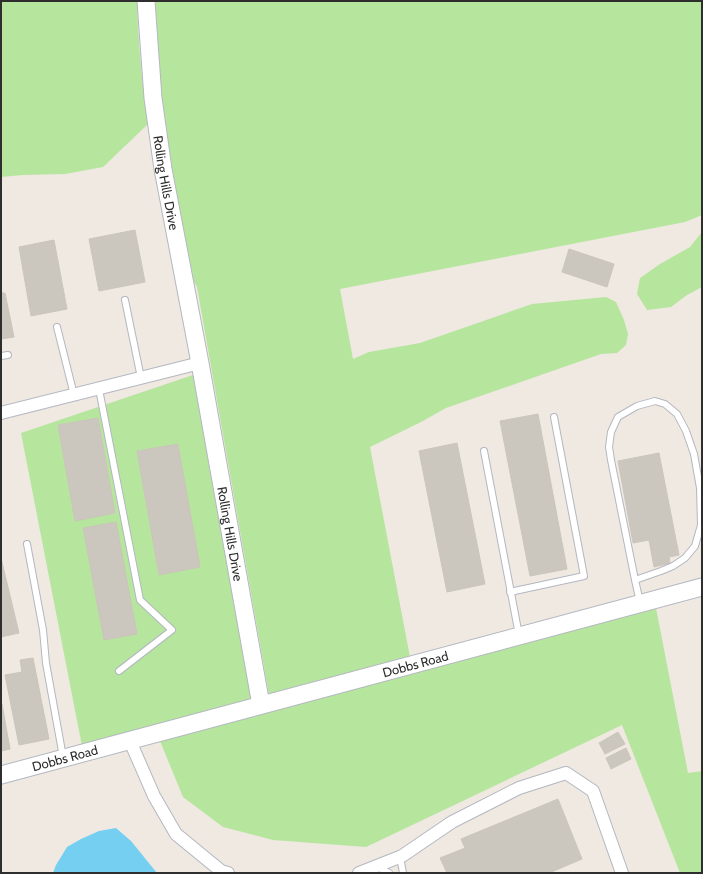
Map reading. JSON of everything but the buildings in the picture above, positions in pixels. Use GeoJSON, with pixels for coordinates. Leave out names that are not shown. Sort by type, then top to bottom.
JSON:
{"type":"FeatureCollection","features":[{"type":"Feature","properties":{"kind":"street","name":"Rolling Hills Drive"},"geometry":{"type":"LineString","coordinates":[[146,1],[153,98],[163,169],[200,363],[261,705]]}},
{"type":"Feature","properties":{"kind":"street"},"geometry":{"type":"LineString","coordinates":[[1,414],[200,363]]}},
{"type":"Feature","properties":{"kind":"street","name":"Dobbs Road"},"geometry":{"type":"LineString","coordinates":[[1,775],[702,587]]}},
{"type":"Feature","properties":{"kind":"street"},"geometry":{"type":"LineString","coordinates":[[130,741],[154,796],[176,834],[221,871],[226,873]]}},
{"type":"Feature","properties":{"kind":"street"},"geometry":{"type":"LineString","coordinates":[[359,873],[400,857],[452,822],[520,788],[566,773],[593,791],[622,873]]}},
{"type":"Feature","properties":{"kind":"lane"},"geometry":{"type":"LineString","coordinates":[[125,300],[141,378]]}},
{"type":"Feature","properties":{"kind":"lane"},"geometry":{"type":"LineString","coordinates":[[57,327],[74,395]]}},
{"type":"Feature","properties":{"kind":"lane"},"geometry":{"type":"LineString","coordinates":[[99,389],[140,600],[172,630],[119,671]]}},
{"type":"Feature","properties":{"kind":"lane"},"geometry":{"type":"LineString","coordinates":[[635,580],[673,566],[685,558],[695,546],[701,525],[700,488],[694,454],[686,431],[677,414],[665,404],[655,401],[637,406],[618,417],[611,432],[609,447],[610,460],[635,580],[641,604]]}},
{"type":"Feature","properties":{"kind":"lane"},"geometry":{"type":"LineString","coordinates":[[510,592],[584,576],[554,417]]}},
{"type":"Feature","properties":{"kind":"lane"},"geometry":{"type":"LineString","coordinates":[[484,451],[519,637]]}},
{"type":"Feature","properties":{"kind":"lane"},"geometry":{"type":"LineString","coordinates":[[27,544],[43,630],[46,663],[63,759]]}},
{"type":"Feature","properties":{"kind":"lane"},"geometry":{"type":"LineString","coordinates":[[400,857],[403,873]]}},
{"type":"Feature","properties":{"kind":"lane"},"geometry":{"type":"LineString","coordinates":[[376,866],[390,873]]}},
{"type":"Feature","properties":{"kind":"green space"},"geometry":{"type":"Polygon","coordinates":[[[1,1],[137,1],[138,32],[148,124],[103,167],[65,174],[1,177],[1,1]]]}},
{"type":"Feature","properties":{"kind":"green space"},"geometry":{"type":"Polygon","coordinates":[[[155,1],[702,1],[702,215],[685,222],[340,289],[353,359],[369,352],[420,343],[532,304],[606,297],[616,302],[628,334],[626,345],[617,353],[601,354],[446,408],[370,447],[410,657],[269,695],[197,287],[194,282],[172,168],[162,97],[155,1]]]}},
{"type":"Feature","properties":{"kind":"green space"},"geometry":{"type":"Polygon","coordinates":[[[702,232],[702,287],[687,295],[671,307],[647,310],[637,294],[640,278],[660,264],[690,247],[702,232]]]}},
{"type":"Feature","properties":{"kind":"green space"},"geometry":{"type":"Polygon","coordinates":[[[193,375],[251,700],[82,746],[21,433],[193,375]]]}},
{"type":"Feature","properties":{"kind":"green space"},"geometry":{"type":"Polygon","coordinates":[[[656,608],[688,773],[702,771],[702,873],[680,873],[622,725],[366,847],[273,840],[223,827],[183,797],[160,741],[656,608]]]}},
{"type":"Feature","properties":{"kind":"water"},"geometry":{"type":"Polygon","coordinates":[[[116,828],[131,841],[157,873],[53,873],[67,847],[99,831],[116,828]]]}}]}
